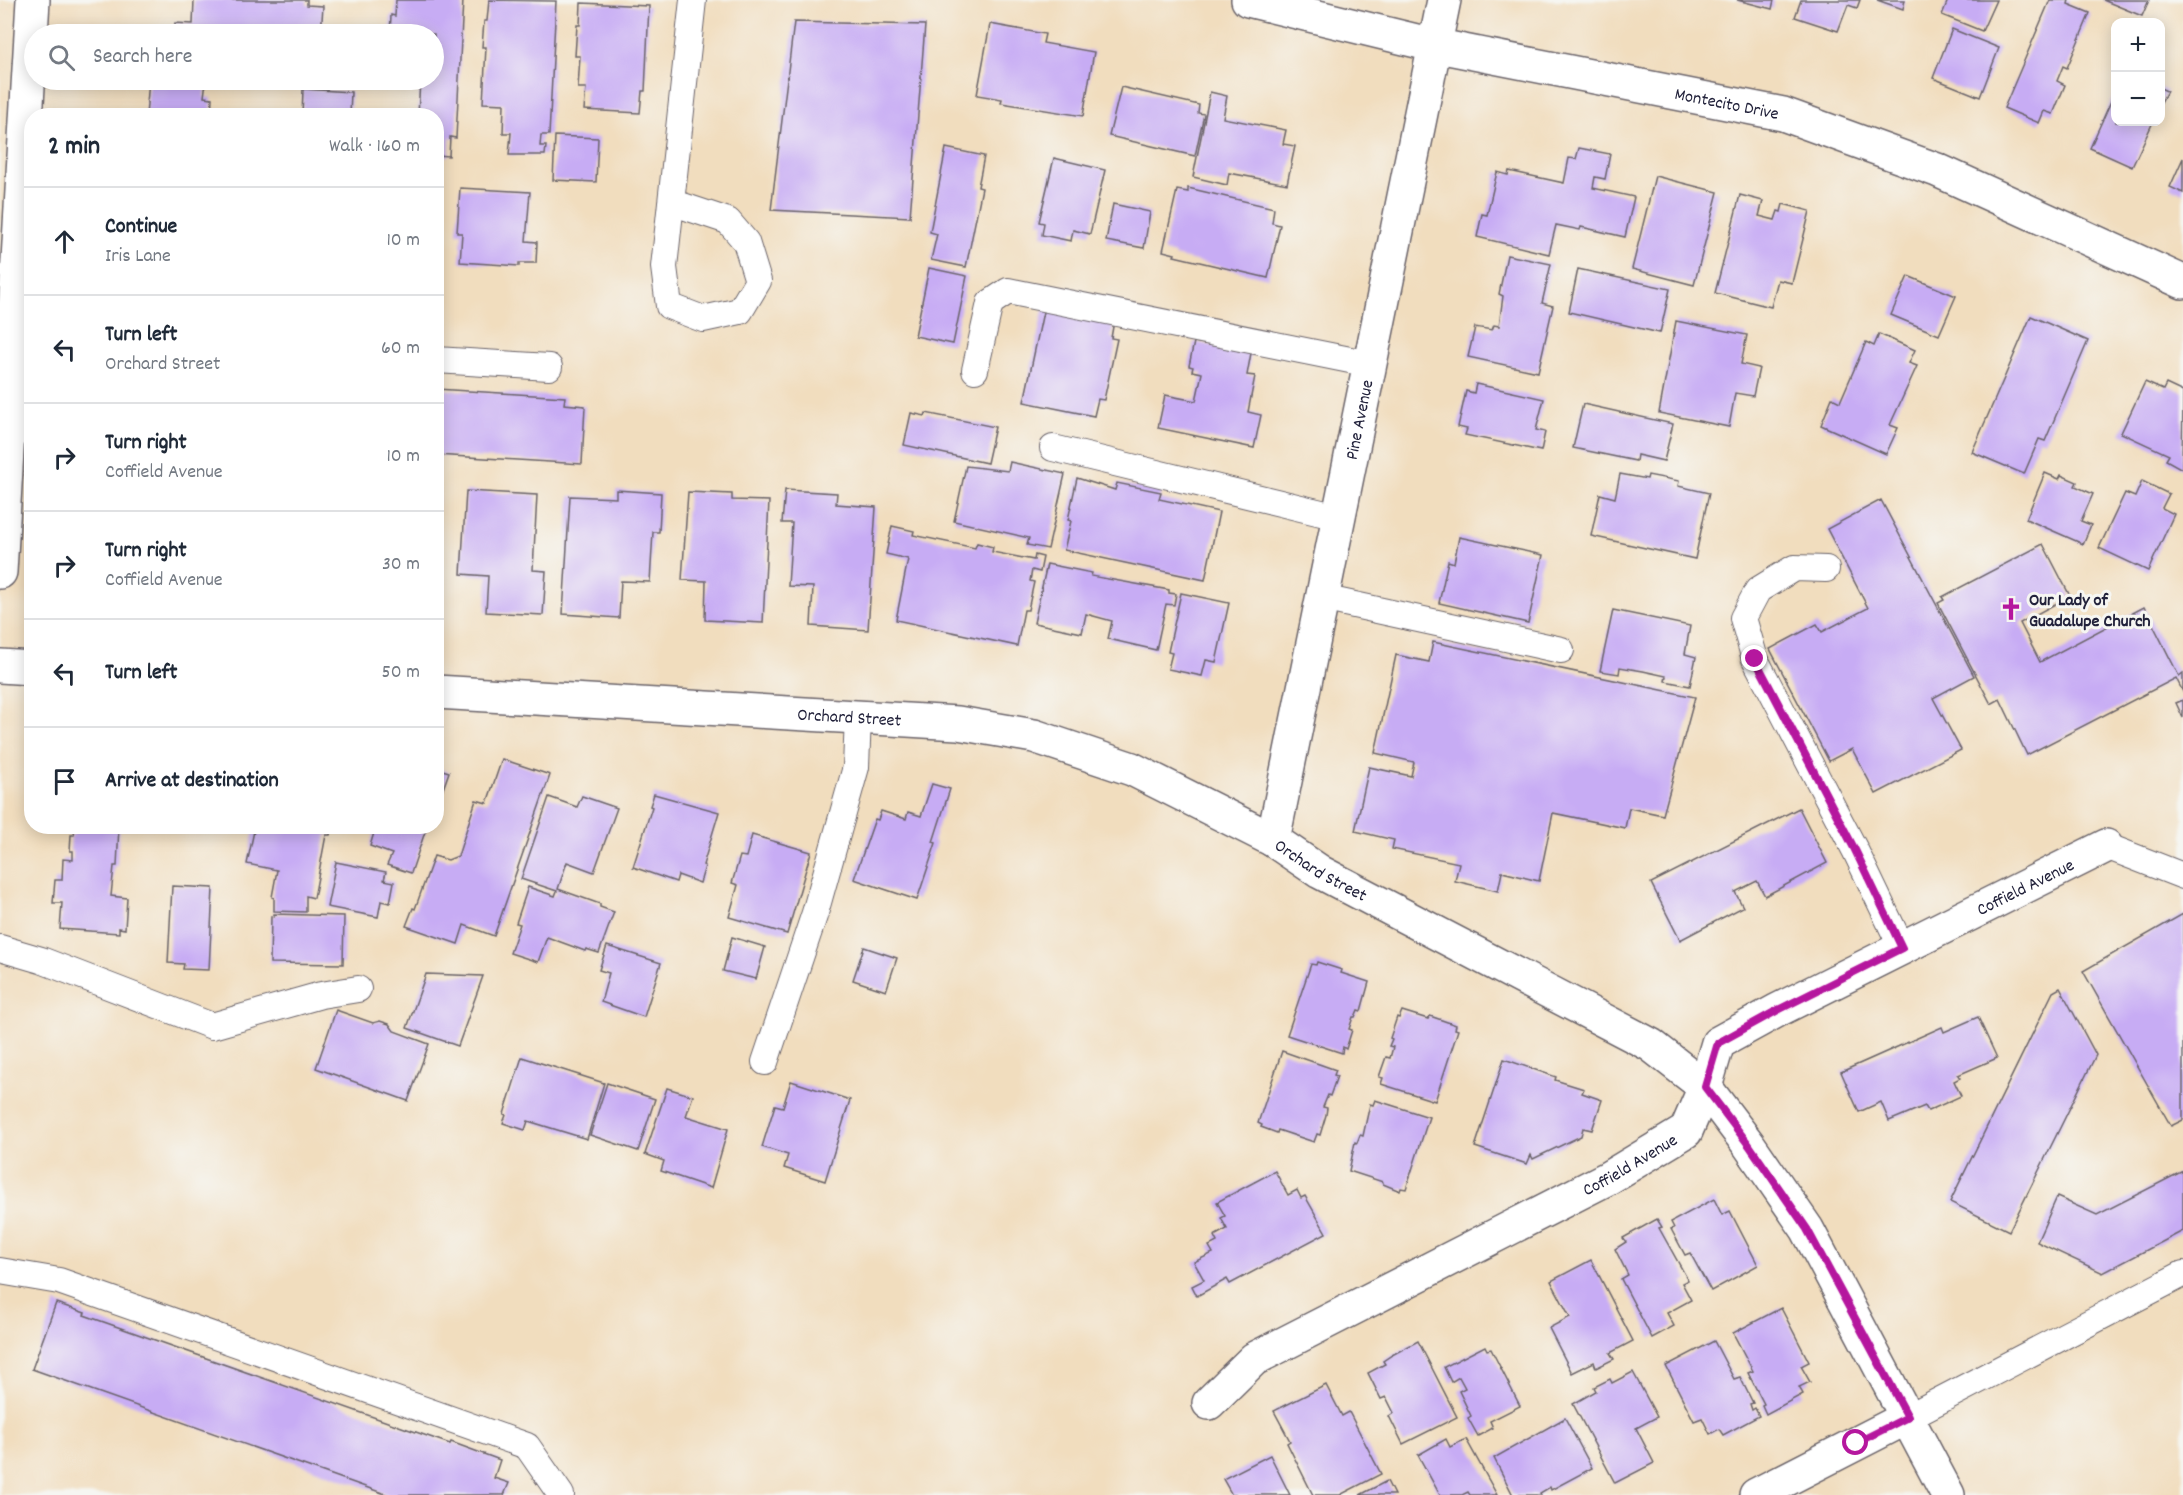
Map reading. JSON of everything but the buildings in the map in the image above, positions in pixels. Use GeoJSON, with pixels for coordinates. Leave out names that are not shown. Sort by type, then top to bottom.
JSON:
{"type":"FeatureCollection","features":[{"type":"Feature","properties":{"kind":"street"},"geometry":{"type":"LineString","coordinates":[[32,24],[33,0]]}},
{"type":"Feature","properties":{"kind":"street","name":"Montecito Drive"},"geometry":{"type":"LineString","coordinates":[[1248,0],[1433,45],[1783,114],[1937,170],[2183,282]]}},
{"type":"Feature","properties":{"kind":"street","name":"Pine Avenue"},"geometry":{"type":"LineString","coordinates":[[1273,840],[1433,45],[1444,0]]}},
{"type":"Feature","properties":{"kind":"street"},"geometry":{"type":"LineString","coordinates":[[29,108],[30,90]]}},
{"type":"Feature","properties":{"kind":"street"},"geometry":{"type":"LineString","coordinates":[[0,572],[5,395],[21,357],[24,268]]}},
{"type":"Feature","properties":{"kind":"street"},"geometry":{"type":"LineString","coordinates":[[0,666],[24,668]]}},
{"type":"Feature","properties":{"kind":"street","name":"Orchard Street"},"geometry":{"type":"LineString","coordinates":[[444,692],[958,723],[1034,736],[1132,769],[1273,840],[1320,872],[1651,1045],[1705,1087],[1749,1145],[1807,1229],[1948,1495]]}},
{"type":"Feature","properties":{"kind":"street","name":"Coffield Avenue"},"geometry":{"type":"LineString","coordinates":[[1209,1402],[1254,1359],[1608,1178],[1686,1131],[1705,1087],[1718,1043],[1778,1010],[2106,846]]}},
{"type":"Feature","properties":{"kind":"street"},"geometry":{"type":"LineString","coordinates":[[1756,1495],[1908,1417]]}},
{"type":"Feature","properties":{"kind":"lane"},"geometry":{"type":"LineString","coordinates":[[671,202],[728,221],[746,242],[758,281],[740,311],[703,319],[669,306],[664,267],[671,202],[693,0]]}},
{"type":"Feature","properties":{"kind":"lane"},"geometry":{"type":"LineString","coordinates":[[975,370],[990,303],[1008,291],[1370,364]]}},
{"type":"Feature","properties":{"kind":"lane"},"geometry":{"type":"LineString","coordinates":[[444,360],[549,367]]}},
{"type":"Feature","properties":{"kind":"lane"},"geometry":{"type":"LineString","coordinates":[[1053,448],[1338,517]]}},
{"type":"Feature","properties":{"kind":"lane"},"geometry":{"type":"LineString","coordinates":[[1826,569],[1794,568],[1758,590],[1743,618],[1755,659],[1855,850],[1902,948]]}},
{"type":"Feature","properties":{"kind":"lane"},"geometry":{"type":"LineString","coordinates":[[1322,598],[1561,650]]}},
{"type":"Feature","properties":{"kind":"lane"},"geometry":{"type":"LineString","coordinates":[[765,1062],[814,913],[856,767],[858,717]]}},
{"type":"Feature","properties":{"kind":"lane"},"geometry":{"type":"LineString","coordinates":[[2106,846],[2183,876]]}},
{"type":"Feature","properties":{"kind":"lane"},"geometry":{"type":"LineString","coordinates":[[0,948],[41,960],[212,1026],[321,995],[358,989]]}},
{"type":"Feature","properties":{"kind":"lane"},"geometry":{"type":"LineString","coordinates":[[0,1271],[59,1281],[527,1446],[561,1495]]}},
{"type":"Feature","properties":{"kind":"lane"},"geometry":{"type":"LineString","coordinates":[[1908,1417],[2183,1274]]}},
{"type":"Feature","properties":{"kind":"place","name":"Our Lady of Guadalupe Church"},"geometry":{"type":"Point","coordinates":[2011,609]}},
{"type":"Feature","properties":{"kind":"route"},"geometry":{"type":"LineString","coordinates":[[1755,659],[1855,850],[1902,948],[1718,1043],[1705,1087],[1749,1145],[1807,1229],[1908,1417],[1856,1443]]}}]}
